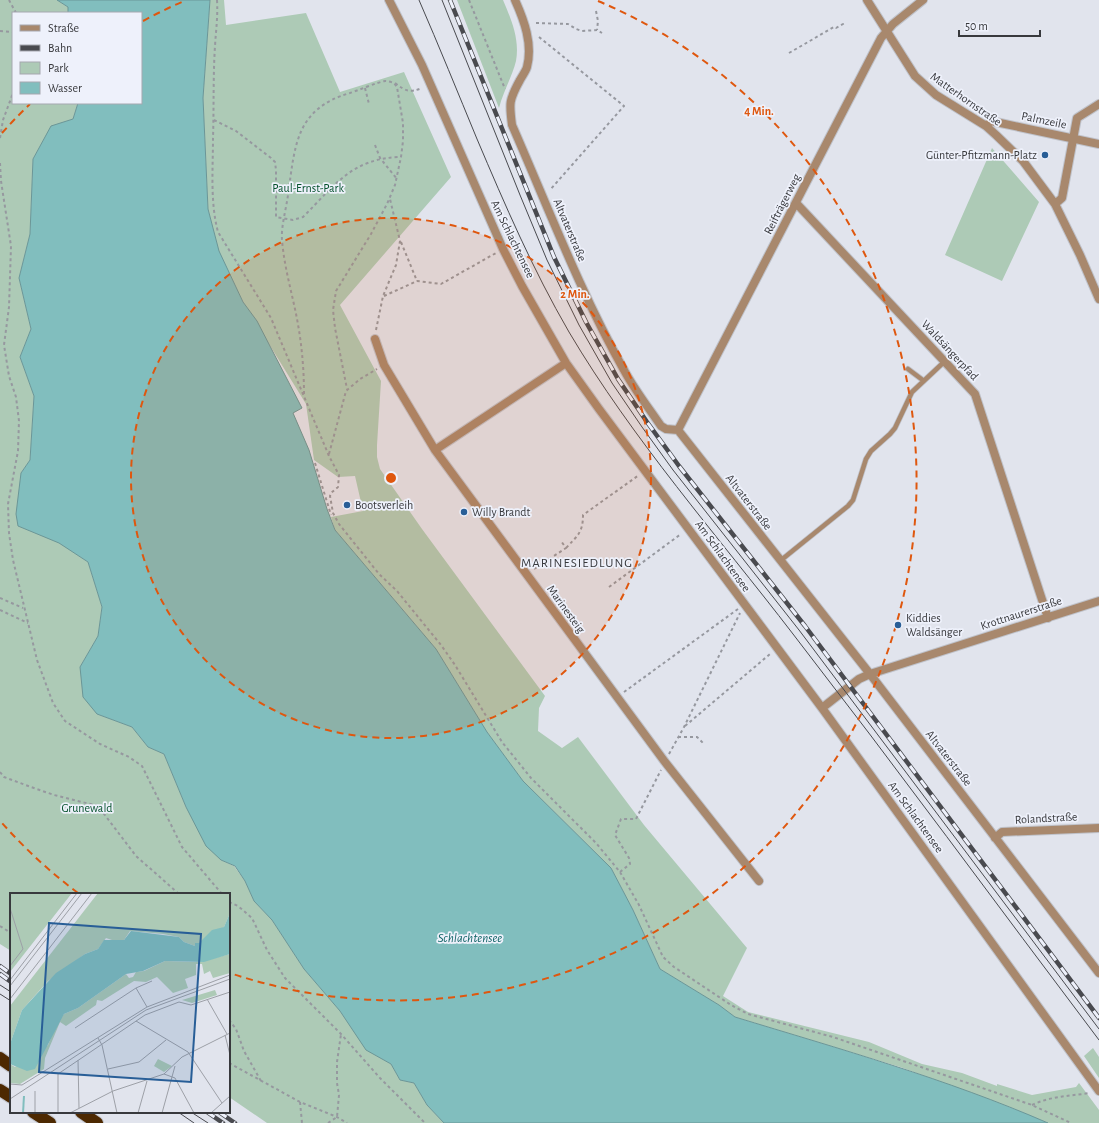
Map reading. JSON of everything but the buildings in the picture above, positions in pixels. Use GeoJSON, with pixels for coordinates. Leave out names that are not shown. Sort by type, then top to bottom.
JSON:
{"type":"FeatureCollection","features":[{"type":"Feature","properties":{"kind":"highway"},"geometry":{"type":"LineString","coordinates":[[0,1058],[10,1065]]}},
{"type":"Feature","properties":{"kind":"highway"},"geometry":{"type":"LineString","coordinates":[[0,1090],[10,1096]]}},
{"type":"Feature","properties":{"kind":"highway"},"geometry":{"type":"LineString","coordinates":[[35,1113],[50,1123]]}},
{"type":"Feature","properties":{"kind":"highway"},"geometry":{"type":"LineString","coordinates":[[82,1113],[97,1123]]}},
{"type":"Feature","properties":{"kind":"street","name":"Am Schlachtensee"},"geometry":{"type":"LineString","coordinates":[[389,0],[422,65],[503,249],[525,292],[566,363],[822,708],[1095,1092]]}},
{"type":"Feature","properties":{"kind":"street","name":"Altvaterstraße"},"geometry":{"type":"LineString","coordinates":[[515,0],[528,40],[529,55],[527,68],[511,95],[509,105],[512,125],[570,263],[596,318],[625,372],[661,426],[666,429],[678,430],[870,674],[1099,973]]}},
{"type":"Feature","properties":{"kind":"street","name":"Matterhornstraße"},"geometry":{"type":"LineString","coordinates":[[868,0],[915,76],[936,95],[986,126],[1023,161],[1055,204],[1080,255],[1099,299]]}},
{"type":"Feature","properties":{"kind":"street","name":"Reifträgerweg"},"geometry":{"type":"LineString","coordinates":[[678,430],[881,38],[893,24],[923,0]]}},
{"type":"Feature","properties":{"kind":"street"},"geometry":{"type":"LineString","coordinates":[[1055,204],[1062,198],[1078,118],[1099,104]]}},
{"type":"Feature","properties":{"kind":"street","name":"Palmzeile"},"geometry":{"type":"LineString","coordinates":[[986,126],[992,121],[1099,144]]}},
{"type":"Feature","properties":{"kind":"street","name":"Waldsängerpfad"},"geometry":{"type":"LineString","coordinates":[[796,203],[975,394],[1048,618]]}},
{"type":"Feature","properties":{"kind":"street","name":"Marinesteig"},"geometry":{"type":"LineString","coordinates":[[375,339],[384,365],[435,450],[665,762],[759,881]]}},
{"type":"Feature","properties":{"kind":"street"},"geometry":{"type":"LineString","coordinates":[[435,450],[566,363]]}},
{"type":"Feature","properties":{"kind":"street","name":"Krottnaurerstraße"},"geometry":{"type":"LineString","coordinates":[[822,708],[859,679],[870,674],[1099,601]]}},
{"type":"Feature","properties":{"kind":"street","name":"Rolandstraße"},"geometry":{"type":"LineString","coordinates":[[995,838],[1002,832],[1099,828]]}},
{"type":"Feature","properties":{"kind":"lane"},"geometry":{"type":"LineString","coordinates":[[780,561],[848,506],[853,500],[866,458],[870,451],[895,428],[912,392],[944,362]]}},
{"type":"Feature","properties":{"kind":"lane"},"geometry":{"type":"LineString","coordinates":[[908,369],[924,380]]}},
{"type":"Feature","properties":{"kind":"path"},"geometry":{"type":"LineString","coordinates":[[10,0],[16,12]]}},
{"type":"Feature","properties":{"kind":"path"},"geometry":{"type":"LineString","coordinates":[[217,0],[218,16],[215,46],[214,219],[218,232],[271,318],[329,456],[339,475],[338,487],[331,493],[330,496],[333,513],[339,524],[378,574],[397,591],[441,645],[455,665],[502,742],[531,778],[596,843],[620,872],[639,905],[663,957],[674,967],[731,1005],[748,1014],[833,1037],[1032,1105],[1071,1123]]}},
{"type":"Feature","properties":{"kind":"path"},"geometry":{"type":"LineString","coordinates":[[468,0],[506,92]]}},
{"type":"Feature","properties":{"kind":"path"},"geometry":{"type":"LineString","coordinates":[[596,11],[598,21],[597,30]]}},
{"type":"Feature","properties":{"kind":"path"},"geometry":{"type":"LineString","coordinates":[[536,23],[568,24],[582,31],[597,30],[602,33]]}},
{"type":"Feature","properties":{"kind":"path"},"geometry":{"type":"LineString","coordinates":[[789,53],[834,27],[836,28],[843,24],[844,27]]}},
{"type":"Feature","properties":{"kind":"path"},"geometry":{"type":"LineString","coordinates":[[0,31],[12,32]]}},
{"type":"Feature","properties":{"kind":"path"},"geometry":{"type":"LineString","coordinates":[[539,37],[624,106],[548,193]]}},
{"type":"Feature","properties":{"kind":"path"},"geometry":{"type":"LineString","coordinates":[[304,396],[304,368],[295,310],[286,270],[282,238],[296,145],[304,125],[312,113],[338,96],[385,81],[394,83],[404,90],[415,91]]}},
{"type":"Feature","properties":{"kind":"path"},"geometry":{"type":"LineString","coordinates":[[347,389],[333,310],[336,291],[371,234],[390,198],[397,179],[401,157],[403,122],[394,83]]}},
{"type":"Feature","properties":{"kind":"path"},"geometry":{"type":"LineString","coordinates":[[365,88],[368,104]]}},
{"type":"Feature","properties":{"kind":"path"},"geometry":{"type":"LineString","coordinates":[[0,138],[3,120],[12,96]]}},
{"type":"Feature","properties":{"kind":"path"},"geometry":{"type":"LineString","coordinates":[[214,120],[236,131],[273,160],[276,170],[276,217],[293,220],[303,217],[348,172],[380,158],[401,157]]}},
{"type":"Feature","properties":{"kind":"path"},"geometry":{"type":"LineString","coordinates":[[375,145],[380,158],[397,179]]}},
{"type":"Feature","properties":{"kind":"path"},"geometry":{"type":"LineString","coordinates":[[0,163],[1,180],[11,246],[9,307],[4,345],[9,376],[16,398],[19,421],[18,450],[8,504],[9,533],[23,608],[28,623],[36,660],[44,684],[53,703],[65,721],[100,744],[142,766],[150,778],[182,847],[221,893]]}},
{"type":"Feature","properties":{"kind":"path"},"geometry":{"type":"LineString","coordinates":[[390,198],[400,241],[417,281]]}},
{"type":"Feature","properties":{"kind":"path"},"geometry":{"type":"LineString","coordinates":[[375,339],[383,296],[396,265],[400,241]]}},
{"type":"Feature","properties":{"kind":"path"},"geometry":{"type":"LineString","coordinates":[[383,296],[417,281],[441,284],[503,249]]}},
{"type":"Feature","properties":{"kind":"path"},"geometry":{"type":"LineString","coordinates":[[329,456],[343,399],[347,389],[360,379],[384,365]]}},
{"type":"Feature","properties":{"kind":"path"},"geometry":{"type":"LineString","coordinates":[[315,463],[331,515]]}},
{"type":"Feature","properties":{"kind":"path"},"geometry":{"type":"LineString","coordinates":[[526,574],[566,548],[580,532],[583,525],[583,515],[645,471]]}},
{"type":"Feature","properties":{"kind":"path"},"geometry":{"type":"LineString","coordinates":[[609,587],[688,529]]}},
{"type":"Feature","properties":{"kind":"path"},"geometry":{"type":"LineString","coordinates":[[561,541],[566,548]]}},
{"type":"Feature","properties":{"kind":"path"},"geometry":{"type":"LineString","coordinates":[[0,598],[23,608]]}},
{"type":"Feature","properties":{"kind":"path"},"geometry":{"type":"LineString","coordinates":[[620,872],[630,864],[629,858],[615,835],[621,819],[636,819],[684,727],[744,604]]}},
{"type":"Feature","properties":{"kind":"path"},"geometry":{"type":"LineString","coordinates":[[617,697],[744,604]]}},
{"type":"Feature","properties":{"kind":"path"},"geometry":{"type":"LineString","coordinates":[[0,610],[28,623]]}},
{"type":"Feature","properties":{"kind":"path"},"geometry":{"type":"LineString","coordinates":[[684,727],[778,648]]}},
{"type":"Feature","properties":{"kind":"path"},"geometry":{"type":"LineString","coordinates":[[678,737],[697,737],[704,744]]}},
{"type":"Feature","properties":{"kind":"path"},"geometry":{"type":"LineString","coordinates":[[0,772],[4,777],[54,795],[98,806],[136,856],[178,893]]}},
{"type":"Feature","properties":{"kind":"path"},"geometry":{"type":"LineString","coordinates":[[230,902],[238,906],[252,918],[267,950],[285,978],[341,1034],[380,1078],[424,1123]]}},
{"type":"Feature","properties":{"kind":"path"},"geometry":{"type":"LineString","coordinates":[[0,926],[10,932]]}},
{"type":"Feature","properties":{"kind":"path"},"geometry":{"type":"LineString","coordinates":[[230,1021],[236,1029],[244,1050],[262,1082]]}},
{"type":"Feature","properties":{"kind":"path"},"geometry":{"type":"LineString","coordinates":[[337,1117],[339,1095],[337,1083],[337,1062],[341,1034]]}},
{"type":"Feature","properties":{"kind":"path"},"geometry":{"type":"LineString","coordinates":[[230,1064],[300,1102],[337,1117],[347,1123]]}},
{"type":"Feature","properties":{"kind":"path"},"geometry":{"type":"LineString","coordinates":[[1032,1105],[1054,1097],[1095,1092]]}},
{"type":"Feature","properties":{"kind":"path"},"geometry":{"type":"LineString","coordinates":[[300,1102],[302,1123]]}},
{"type":"Feature","properties":{"kind":"path"},"geometry":{"type":"LineString","coordinates":[[328,1123],[337,1117]]}},
{"type":"Feature","properties":{"kind":"green space","name":"Grunewald"},"geometry":{"type":"Polygon","coordinates":[[[0,0],[57,0],[68,7],[68,12],[12,12],[12,104],[78,104],[73,119],[51,127],[33,159],[30,234],[19,278],[31,329],[20,357],[34,396],[30,460],[21,473],[19,526],[59,542],[88,562],[102,607],[98,636],[80,667],[97,714],[132,727],[148,747],[164,754],[186,807],[221,860],[234,866],[245,881],[254,901],[272,920],[304,969],[340,1011],[366,1049],[391,1064],[400,1080],[414,1083],[427,1105],[444,1123],[267,1123],[230,1098],[230,893],[10,893],[10,950],[0,944],[0,0]]]}},
{"type":"Feature","properties":{"kind":"green space","name":"Paul-Ernst-Park"},"geometry":{"type":"Polygon","coordinates":[[[210,0],[224,0],[226,25],[306,13],[340,92],[404,72],[451,177],[340,305],[381,381],[377,445],[377,457],[380,469],[422,529],[545,696],[539,708],[538,731],[562,748],[578,737],[644,825],[747,948],[723,996],[748,1012],[869,1042],[922,1064],[962,1073],[997,1086],[997,1084],[1032,1095],[1076,1087],[1079,1083],[1099,1110],[1099,1123],[1048,1123],[900,1067],[735,1017],[719,1005],[660,969],[633,910],[611,868],[523,781],[487,732],[436,649],[335,530],[331,517],[363,511],[355,476],[338,477],[314,460],[306,404],[243,302],[218,251],[208,209],[203,98],[210,0]]]}},
{"type":"Feature","properties":{"kind":"green space"},"geometry":{"type":"Polygon","coordinates":[[[457,0],[503,0],[509,14],[516,37],[517,53],[516,61],[499,108],[457,0]]]}},
{"type":"Feature","properties":{"kind":"green space"},"geometry":{"type":"Polygon","coordinates":[[[992,148],[1039,202],[1002,281],[945,255],[992,148]]]}},
{"type":"Feature","properties":{"kind":"green space"},"geometry":{"type":"Polygon","coordinates":[[[1093,1048],[1099,1057],[1099,1078],[1084,1056],[1093,1048]]]}},
{"type":"Feature","properties":{"kind":"water","name":"Schlachtensee"},"geometry":{"type":"Polygon","coordinates":[[[57,0],[210,0],[203,98],[208,209],[219,251],[243,302],[257,321],[302,408],[293,413],[309,450],[335,530],[436,649],[487,732],[523,781],[611,868],[633,910],[660,969],[719,1005],[735,1017],[854,1053],[971,1092],[1048,1123],[444,1123],[427,1105],[414,1083],[400,1080],[391,1064],[366,1050],[340,1011],[304,969],[272,920],[254,901],[245,881],[235,866],[221,860],[206,846],[186,807],[164,754],[148,747],[132,727],[97,714],[83,697],[80,667],[98,636],[102,607],[88,562],[59,543],[18,526],[16,514],[21,473],[30,460],[34,396],[20,357],[31,329],[19,278],[30,234],[33,159],[51,126],[73,119],[78,104],[142,104],[142,12],[68,12],[68,7],[57,0]]]}},
{"type":"Feature","properties":{"kind":"tram line"},"geometry":{"type":"LineString","coordinates":[[419,0],[520,237],[556,309],[594,372],[648,449],[832,684],[1099,1040]]}},
{"type":"Feature","properties":{"kind":"tram line"},"geometry":{"type":"LineString","coordinates":[[442,0],[547,260],[579,325],[612,383],[673,470],[799,630],[1099,1029]]}},
{"type":"Feature","properties":{"kind":"tram line"},"geometry":{"type":"LineString","coordinates":[[0,985],[10,991]]}},
{"type":"Feature","properties":{"kind":"tram line"},"geometry":{"type":"LineString","coordinates":[[0,994],[10,1000]]}},
{"type":"Feature","properties":{"kind":"tram line"},"geometry":{"type":"LineString","coordinates":[[179,1113],[194,1123]]}},
{"type":"Feature","properties":{"kind":"tram line"},"geometry":{"type":"LineString","coordinates":[[193,1113],[208,1123]]}},
{"type":"Feature","properties":{"kind":"railway"},"geometry":{"type":"LineString","coordinates":[[450,0],[554,257],[586,322],[618,379],[679,466],[805,626],[1099,1018]]}},
{"type":"Feature","properties":{"kind":"railway"},"geometry":{"type":"LineString","coordinates":[[0,966],[10,973]]}},
{"type":"Feature","properties":{"kind":"railway"},"geometry":{"type":"LineString","coordinates":[[0,974],[10,981]]}},
{"type":"Feature","properties":{"kind":"railway"},"geometry":{"type":"LineString","coordinates":[[208,1113],[223,1123]]}},
{"type":"Feature","properties":{"kind":"railway"},"geometry":{"type":"LineString","coordinates":[[220,1113],[235,1123]]}},
{"type":"Feature","properties":{"kind":"place","name":"Günter-Pfitzmann-Platz"},"geometry":{"type":"Point","coordinates":[1045,155]}},
{"type":"Feature","properties":{"kind":"place","name":"Bootsverleih"},"geometry":{"type":"Point","coordinates":[347,505]}},
{"type":"Feature","properties":{"kind":"place","name":"Willy Brandt"},"geometry":{"type":"Point","coordinates":[464,512]}},
{"type":"Feature","properties":{"kind":"place","name":"Kiddies Waldsänger"},"geometry":{"type":"Point","coordinates":[898,625]}},
{"type":"Feature","properties":{"kind":"district","name":"MARINESIEDLUNG"},"geometry":{"type":"Point","coordinates":[577,563]}}]}
